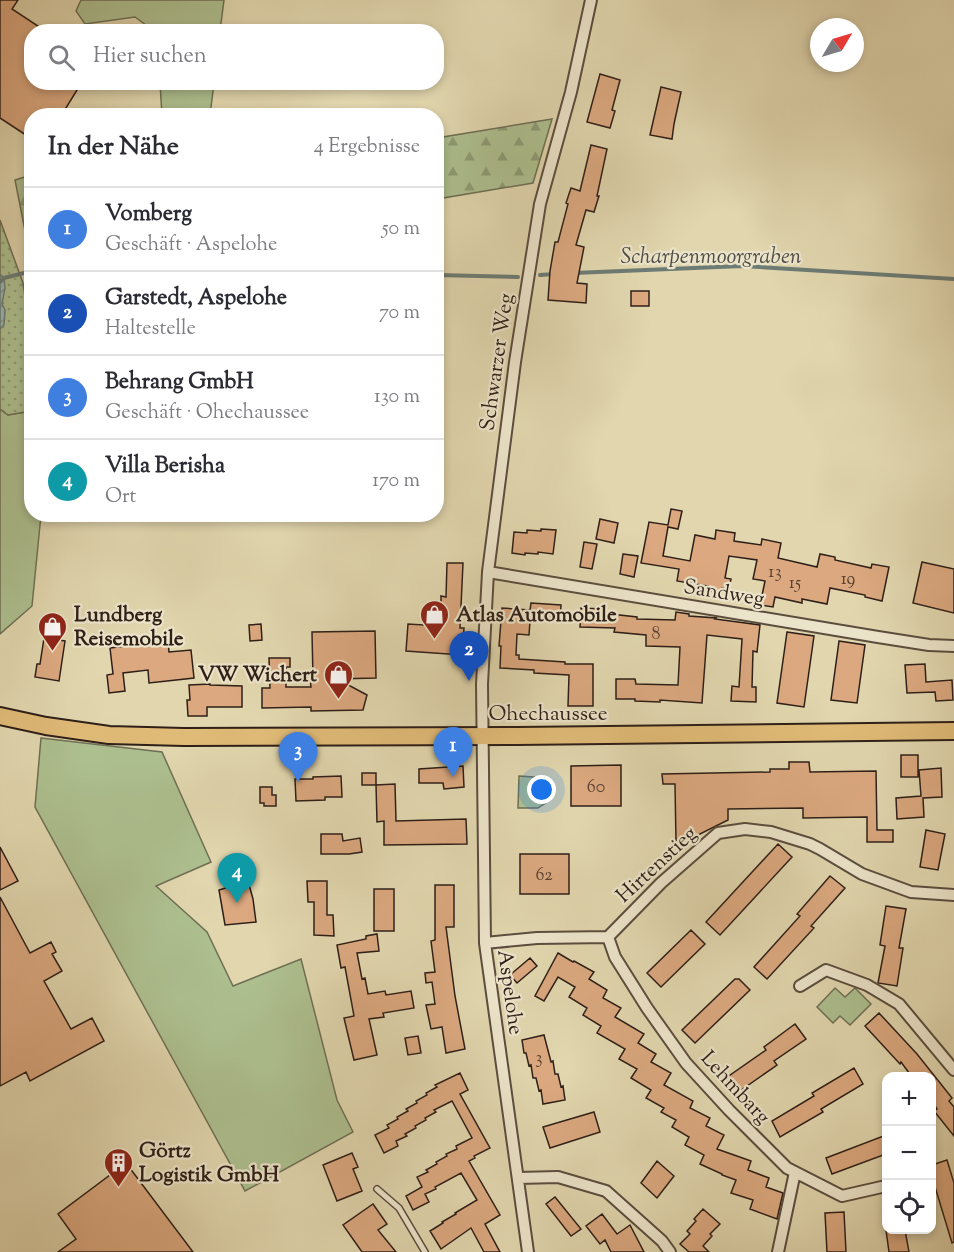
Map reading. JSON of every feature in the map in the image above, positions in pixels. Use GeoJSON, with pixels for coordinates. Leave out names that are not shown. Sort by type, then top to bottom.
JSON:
{"type":"FeatureCollection","features":[{"type":"Feature","properties":{"kind":"main road","name":"Ohechaussee"},"geometry":{"type":"LineString","coordinates":[[0,716],[46,726],[110,735],[241,738],[954,731]]}},
{"type":"Feature","properties":{"kind":"street","name":"Schwarzer Weg"},"geometry":{"type":"LineString","coordinates":[[483,735],[482,684],[488,572],[515,362],[540,204],[572,92],[591,0]]}},
{"type":"Feature","properties":{"kind":"street","name":"Sandweg"},"geometry":{"type":"LineString","coordinates":[[488,572],[929,645],[954,646]]}},
{"type":"Feature","properties":{"kind":"street","name":"Aspelohe"},"geometry":{"type":"LineString","coordinates":[[483,735],[485,943],[528,1252]]}},
{"type":"Feature","properties":{"kind":"street","name":"Hirtenstieg"},"geometry":{"type":"LineString","coordinates":[[608,937],[661,883],[718,833],[745,829],[771,832],[810,844],[862,874],[911,892],[954,895]]}},
{"type":"Feature","properties":{"kind":"street"},"geometry":{"type":"LineString","coordinates":[[485,943],[537,938],[608,937]]}},
{"type":"Feature","properties":{"kind":"street","name":"Lehmbarg"},"geometry":{"type":"LineString","coordinates":[[608,937],[620,966],[686,1063],[787,1168],[842,1196],[882,1187]]}},
{"type":"Feature","properties":{"kind":"street"},"geometry":{"type":"LineString","coordinates":[[800,986],[826,970],[867,985],[899,1004],[954,1070]]}},
{"type":"Feature","properties":{"kind":"street"},"geometry":{"type":"LineString","coordinates":[[778,1252],[795,1172]]}},
{"type":"Feature","properties":{"kind":"street"},"geometry":{"type":"LineString","coordinates":[[518,1178],[558,1177],[606,1191],[662,1241],[670,1252]]}},
{"type":"Feature","properties":{"kind":"lane"},"geometry":{"type":"LineString","coordinates":[[377,1190],[399,1208],[425,1252]]}},
{"type":"Feature","properties":{"kind":"green space"},"geometry":{"type":"Polygon","coordinates":[[[81,0],[224,0],[221,24],[144,24],[135,17],[85,24],[76,11],[81,0]]]}},
{"type":"Feature","properties":{"kind":"green space"},"geometry":{"type":"Polygon","coordinates":[[[160,90],[213,90],[211,108],[162,108],[160,90]]]}},
{"type":"Feature","properties":{"kind":"green space"},"geometry":{"type":"Polygon","coordinates":[[[552,119],[533,183],[444,198],[444,137],[552,119]]]}},
{"type":"Feature","properties":{"kind":"green space"},"geometry":{"type":"Polygon","coordinates":[[[24,177],[24,226],[15,180],[24,177]]]}},
{"type":"Feature","properties":{"kind":"green space"},"geometry":{"type":"Polygon","coordinates":[[[0,220],[24,289],[24,412],[8,415],[0,409],[0,220]]]}},
{"type":"Feature","properties":{"kind":"green space"},"geometry":{"type":"Polygon","coordinates":[[[0,409],[8,415],[24,412],[24,522],[40,522],[32,606],[0,634],[0,409]]]}},
{"type":"Feature","properties":{"kind":"green space"},"geometry":{"type":"Polygon","coordinates":[[[41,738],[162,752],[211,862],[156,886],[207,932],[233,986],[301,959],[337,1100],[353,1132],[245,1191],[35,807],[41,738]]]}},
{"type":"Feature","properties":{"kind":"green space"},"geometry":{"type":"Polygon","coordinates":[[[519,776],[548,778],[547,802],[538,808],[518,808],[519,776]]]}},
{"type":"Feature","properties":{"kind":"green space"},"geometry":{"type":"Polygon","coordinates":[[[835,988],[845,997],[855,988],[871,1004],[850,1025],[840,1016],[833,1023],[817,1007],[835,988]]]}},
{"type":"Feature","properties":{"kind":"water"},"geometry":{"type":"Polygon","coordinates":[[[0,274],[4,278],[2,304],[5,310],[4,325],[0,329],[0,274]]]}},
{"type":"Feature","properties":{"kind":"building"},"geometry":{"type":"Polygon","coordinates":[[[0,0],[18,0],[12,9],[35,24],[24,24],[24,90],[77,90],[66,108],[24,108],[24,134],[0,118],[0,0]]]}},
{"type":"Feature","properties":{"kind":"building"},"geometry":{"type":"Polygon","coordinates":[[[600,74],[620,80],[610,128],[587,122],[600,74]]]}},
{"type":"Feature","properties":{"kind":"building"},"geometry":{"type":"Polygon","coordinates":[[[661,87],[681,92],[672,139],[650,135],[661,87]]]}},
{"type":"Feature","properties":{"kind":"building"},"geometry":{"type":"Polygon","coordinates":[[[591,145],[607,149],[594,212],[586,210],[576,245],[584,247],[577,283],[587,284],[586,303],[548,300],[555,242],[558,242],[571,188],[580,191],[591,145]]]}},
{"type":"Feature","properties":{"kind":"building"},"geometry":{"type":"Polygon","coordinates":[[[631,291],[649,291],[649,306],[631,306],[631,291]]]}},
{"type":"Feature","properties":{"kind":"building"},"geometry":{"type":"Polygon","coordinates":[[[671,509],[682,511],[678,529],[668,527],[663,556],[690,561],[695,535],[715,539],[716,530],[735,533],[734,541],[761,545],[762,539],[781,543],[778,558],[817,567],[820,554],[835,557],[835,560],[871,568],[872,564],[889,567],[882,601],[830,588],[827,604],[802,599],[802,603],[775,597],[773,607],[760,605],[765,581],[753,579],[757,560],[729,556],[725,578],[731,579],[729,589],[722,588],[721,593],[707,590],[708,586],[677,581],[679,569],[641,563],[649,522],[668,525],[671,509]]]}},
{"type":"Feature","properties":{"kind":"building"},"geometry":{"type":"Polygon","coordinates":[[[600,519],[618,523],[614,543],[596,539],[600,519]]]}},
{"type":"Feature","properties":{"kind":"building"},"geometry":{"type":"Polygon","coordinates":[[[541,529],[556,530],[553,554],[512,553],[514,532],[527,533],[527,530],[541,531],[541,529]]]}},
{"type":"Feature","properties":{"kind":"building"},"geometry":{"type":"Polygon","coordinates":[[[584,542],[597,544],[592,569],[580,567],[584,542]]]}},
{"type":"Feature","properties":{"kind":"building"},"geometry":{"type":"Polygon","coordinates":[[[623,554],[638,556],[634,577],[620,574],[623,554]]]}},
{"type":"Feature","properties":{"kind":"building"},"geometry":{"type":"Polygon","coordinates":[[[922,562],[954,569],[954,613],[913,603],[922,562]]]}},
{"type":"Feature","properties":{"kind":"building"},"geometry":{"type":"Polygon","coordinates":[[[447,563],[463,563],[460,628],[464,628],[462,655],[406,651],[408,624],[441,626],[441,596],[446,597],[447,563]]]}},
{"type":"Feature","properties":{"kind":"building"},"geometry":{"type":"Polygon","coordinates":[[[531,603],[561,605],[560,620],[530,621],[529,635],[517,634],[516,655],[519,655],[519,659],[565,662],[565,664],[593,664],[593,706],[568,706],[569,675],[500,668],[502,608],[530,610],[531,603]]]}},
{"type":"Feature","properties":{"kind":"building"},"geometry":{"type":"Polygon","coordinates":[[[581,608],[602,609],[602,613],[637,617],[637,619],[675,620],[676,612],[689,614],[689,616],[760,625],[757,652],[753,651],[752,687],[756,687],[756,702],[731,701],[732,686],[739,687],[742,639],[707,635],[702,703],[616,699],[616,679],[635,679],[636,684],[678,685],[680,647],[646,646],[646,635],[614,632],[615,628],[580,627],[581,608]]]}},
{"type":"Feature","properties":{"kind":"building"},"geometry":{"type":"Polygon","coordinates":[[[261,624],[262,640],[250,641],[249,625],[261,624]]]}},
{"type":"Feature","properties":{"kind":"building"},"geometry":{"type":"Polygon","coordinates":[[[375,631],[376,678],[337,679],[367,695],[363,710],[311,711],[311,707],[262,708],[262,688],[270,688],[269,658],[290,658],[290,667],[286,667],[286,687],[311,687],[310,679],[313,679],[312,632],[375,631]]]}},
{"type":"Feature","properties":{"kind":"building"},"geometry":{"type":"Polygon","coordinates":[[[787,632],[814,636],[804,707],[777,703],[787,632]]]}},
{"type":"Feature","properties":{"kind":"building","name":"Lundberg Reisemobile"},"geometry":{"type":"Polygon","coordinates":[[[44,638],[65,641],[59,681],[35,677],[37,664],[40,664],[44,638]]]}},
{"type":"Feature","properties":{"kind":"building"},"geometry":{"type":"Polygon","coordinates":[[[168,641],[169,652],[191,650],[194,678],[149,683],[148,670],[123,673],[125,691],[109,693],[107,675],[113,674],[110,648],[168,641]]]}},
{"type":"Feature","properties":{"kind":"building"},"geometry":{"type":"Polygon","coordinates":[[[839,641],[865,645],[857,703],[831,700],[839,641]]]}},
{"type":"Feature","properties":{"kind":"building"},"geometry":{"type":"Polygon","coordinates":[[[925,664],[926,682],[952,680],[953,700],[936,701],[935,692],[907,693],[905,665],[925,664]]]}},
{"type":"Feature","properties":{"kind":"building"},"geometry":{"type":"Polygon","coordinates":[[[189,685],[242,686],[242,707],[207,707],[207,716],[188,716],[189,685]]]}},
{"type":"Feature","properties":{"kind":"building"},"geometry":{"type":"Polygon","coordinates":[[[901,755],[918,755],[918,777],[901,777],[901,755]]]}},
{"type":"Feature","properties":{"kind":"building"},"geometry":{"type":"Polygon","coordinates":[[[789,762],[809,762],[810,772],[876,771],[877,830],[893,830],[893,842],[867,842],[867,817],[803,818],[803,808],[728,809],[728,820],[696,836],[686,835],[686,842],[676,842],[675,784],[663,784],[662,774],[770,772],[770,769],[789,769],[789,762]]]}},
{"type":"Feature","properties":{"kind":"building"},"geometry":{"type":"Polygon","coordinates":[[[621,765],[621,806],[571,806],[571,766],[621,765]]]}},
{"type":"Feature","properties":{"kind":"building"},"geometry":{"type":"Polygon","coordinates":[[[463,766],[464,787],[444,789],[443,783],[419,783],[419,769],[463,766]]]}},
{"type":"Feature","properties":{"kind":"building"},"geometry":{"type":"Polygon","coordinates":[[[941,768],[942,797],[923,798],[924,817],[897,819],[896,798],[921,796],[919,770],[941,768]]]}},
{"type":"Feature","properties":{"kind":"building"},"geometry":{"type":"Polygon","coordinates":[[[362,773],[376,773],[376,785],[362,785],[362,773]]]}},
{"type":"Feature","properties":{"kind":"building"},"geometry":{"type":"Polygon","coordinates":[[[341,776],[342,797],[296,801],[295,779],[341,776]]]}},
{"type":"Feature","properties":{"kind":"building"},"geometry":{"type":"Polygon","coordinates":[[[395,784],[396,821],[466,819],[467,844],[384,845],[384,821],[377,822],[376,785],[395,784]]]}},
{"type":"Feature","properties":{"kind":"building"},"geometry":{"type":"Polygon","coordinates":[[[260,787],[272,787],[272,795],[276,795],[276,806],[264,806],[264,803],[260,803],[260,787]]]}},
{"type":"Feature","properties":{"kind":"building"},"geometry":{"type":"Polygon","coordinates":[[[926,830],[945,834],[938,870],[920,867],[926,830]]]}},
{"type":"Feature","properties":{"kind":"building"},"geometry":{"type":"Polygon","coordinates":[[[321,834],[342,834],[343,841],[360,838],[362,852],[321,854],[321,834]]]}},
{"type":"Feature","properties":{"kind":"building"},"geometry":{"type":"Polygon","coordinates":[[[778,844],[792,857],[720,935],[706,922],[778,844]]]}},
{"type":"Feature","properties":{"kind":"building"},"geometry":{"type":"Polygon","coordinates":[[[0,847],[18,881],[0,890],[0,847]]]}},
{"type":"Feature","properties":{"kind":"building"},"geometry":{"type":"Polygon","coordinates":[[[520,854],[569,854],[569,894],[520,894],[520,854]]]}},
{"type":"Feature","properties":{"kind":"building"},"geometry":{"type":"Polygon","coordinates":[[[830,876],[845,888],[811,926],[814,928],[767,979],[754,967],[800,916],[797,914],[830,876]]]}},
{"type":"Feature","properties":{"kind":"building"},"geometry":{"type":"Polygon","coordinates":[[[248,881],[256,922],[225,925],[219,890],[248,881]]]}},
{"type":"Feature","properties":{"kind":"building"},"geometry":{"type":"Polygon","coordinates":[[[307,881],[327,881],[327,915],[333,915],[334,936],[314,935],[314,902],[308,902],[307,881]]]}},
{"type":"Feature","properties":{"kind":"building"},"geometry":{"type":"Polygon","coordinates":[[[435,885],[454,885],[454,927],[446,927],[465,1049],[446,1053],[442,1027],[431,1029],[426,1005],[435,1004],[432,982],[426,983],[425,973],[435,972],[431,941],[435,940],[435,885]]]}},
{"type":"Feature","properties":{"kind":"building"},"geometry":{"type":"Polygon","coordinates":[[[374,889],[394,889],[394,931],[374,931],[374,889]]]}},
{"type":"Feature","properties":{"kind":"building"},"geometry":{"type":"Polygon","coordinates":[[[0,897],[30,953],[51,942],[56,952],[52,954],[62,971],[44,981],[71,1029],[92,1018],[104,1041],[30,1081],[26,1072],[0,1086],[0,897]]]}},
{"type":"Feature","properties":{"kind":"building"},"geometry":{"type":"Polygon","coordinates":[[[886,906],[906,909],[899,948],[903,948],[897,986],[878,983],[885,946],[880,945],[886,906]]]}},
{"type":"Feature","properties":{"kind":"building"},"geometry":{"type":"Polygon","coordinates":[[[691,930],[705,944],[661,987],[647,973],[691,930]]]}},
{"type":"Feature","properties":{"kind":"building"},"geometry":{"type":"Polygon","coordinates":[[[377,934],[379,951],[357,953],[362,979],[365,978],[368,994],[385,991],[386,995],[411,991],[414,1008],[383,1013],[384,1017],[369,1019],[377,1055],[354,1060],[344,1018],[354,1016],[345,967],[341,968],[337,945],[366,939],[366,936],[377,934]]]}},
{"type":"Feature","properties":{"kind":"building"},"geometry":{"type":"Polygon","coordinates":[[[558,953],[594,972],[589,979],[607,990],[603,998],[621,1008],[615,1017],[644,1034],[638,1043],[656,1054],[651,1062],[671,1073],[664,1085],[693,1101],[690,1108],[710,1118],[706,1126],[724,1135],[717,1149],[751,1161],[748,1170],[769,1178],[766,1187],[783,1193],[777,1219],[750,1209],[753,1200],[731,1193],[736,1180],[700,1164],[704,1155],[685,1145],[689,1137],[672,1127],[676,1120],[661,1112],[664,1108],[646,1098],[651,1090],[631,1078],[637,1069],[619,1059],[625,1049],[597,1033],[601,1026],[583,1015],[587,1008],[569,997],[575,987],[558,977],[544,1001],[535,996],[558,953]]]}},
{"type":"Feature","properties":{"kind":"building"},"geometry":{"type":"Polygon","coordinates":[[[530,958],[537,966],[517,983],[510,975],[530,958]]]}},
{"type":"Feature","properties":{"kind":"building"},"geometry":{"type":"Polygon","coordinates":[[[735,979],[739,979],[750,990],[695,1043],[682,1030],[735,979]]]}},
{"type":"Feature","properties":{"kind":"building"},"geometry":{"type":"Polygon","coordinates":[[[879,1013],[931,1072],[908,1072],[865,1026],[879,1013]]]}},
{"type":"Feature","properties":{"kind":"building"},"geometry":{"type":"Polygon","coordinates":[[[795,1024],[806,1039],[774,1061],[777,1065],[737,1093],[726,1078],[766,1050],[764,1047],[795,1024]]]}},
{"type":"Feature","properties":{"kind":"building"},"geometry":{"type":"Polygon","coordinates":[[[544,1035],[555,1074],[558,1074],[561,1087],[563,1086],[565,1100],[543,1104],[541,1090],[539,1091],[536,1078],[533,1078],[522,1040],[544,1035]]]}},
{"type":"Feature","properties":{"kind":"building"},"geometry":{"type":"Polygon","coordinates":[[[418,1036],[421,1053],[408,1055],[405,1038],[418,1036]]]}},
{"type":"Feature","properties":{"kind":"building"},"geometry":{"type":"Polygon","coordinates":[[[854,1068],[863,1084],[821,1109],[823,1112],[780,1137],[772,1121],[814,1096],[812,1093],[854,1068]]]}},
{"type":"Feature","properties":{"kind":"building"},"geometry":{"type":"Polygon","coordinates":[[[460,1073],[468,1090],[460,1094],[490,1148],[469,1161],[500,1215],[485,1224],[500,1252],[484,1252],[471,1228],[441,1249],[430,1231],[477,1200],[461,1173],[425,1194],[429,1202],[413,1210],[406,1196],[422,1187],[417,1177],[428,1172],[426,1170],[447,1156],[446,1154],[457,1149],[456,1146],[472,1138],[452,1101],[434,1110],[436,1112],[405,1134],[407,1136],[396,1141],[398,1146],[384,1153],[375,1135],[389,1128],[387,1125],[408,1111],[406,1109],[427,1095],[426,1093],[437,1087],[435,1085],[460,1073]]]}},
{"type":"Feature","properties":{"kind":"building"},"geometry":{"type":"Polygon","coordinates":[[[936,1078],[952,1098],[949,1101],[954,1107],[954,1136],[936,1114],[936,1078]]]}},
{"type":"Feature","properties":{"kind":"building"},"geometry":{"type":"Polygon","coordinates":[[[594,1112],[600,1132],[550,1148],[543,1127],[594,1112]]]}},
{"type":"Feature","properties":{"kind":"building"},"geometry":{"type":"Polygon","coordinates":[[[882,1137],[882,1155],[832,1174],[826,1158],[882,1137]]]}},
{"type":"Feature","properties":{"kind":"building"},"geometry":{"type":"Polygon","coordinates":[[[352,1153],[358,1167],[353,1169],[362,1191],[337,1201],[323,1165],[352,1153]]]}},
{"type":"Feature","properties":{"kind":"building"},"geometry":{"type":"Polygon","coordinates":[[[947,1160],[954,1183],[954,1242],[952,1243],[936,1190],[936,1164],[947,1160]]]}},
{"type":"Feature","properties":{"kind":"building"},"geometry":{"type":"Polygon","coordinates":[[[657,1161],[674,1176],[657,1198],[641,1183],[657,1161]]]}},
{"type":"Feature","properties":{"kind":"building","name":"Görtz Logistik GmbH"},"geometry":{"type":"Polygon","coordinates":[[[126,1163],[193,1252],[58,1252],[76,1239],[58,1214],[126,1163]]]}},
{"type":"Feature","properties":{"kind":"building"},"geometry":{"type":"Polygon","coordinates":[[[555,1197],[581,1229],[571,1236],[546,1204],[555,1197]]]}},
{"type":"Feature","properties":{"kind":"building"},"geometry":{"type":"Polygon","coordinates":[[[373,1204],[387,1224],[378,1230],[396,1252],[362,1252],[343,1225],[373,1204]]]}},
{"type":"Feature","properties":{"kind":"building"},"geometry":{"type":"Polygon","coordinates":[[[703,1209],[720,1224],[703,1246],[709,1252],[689,1252],[680,1244],[690,1234],[687,1231],[703,1209]]]}},
{"type":"Feature","properties":{"kind":"building"},"geometry":{"type":"Polygon","coordinates":[[[844,1212],[846,1252],[827,1252],[825,1213],[844,1212]]]}},
{"type":"Feature","properties":{"kind":"building"},"geometry":{"type":"Polygon","coordinates":[[[602,1214],[617,1234],[630,1225],[644,1252],[611,1252],[605,1240],[600,1244],[586,1226],[602,1214]]]}},
{"type":"Feature","properties":{"kind":"building"},"geometry":{"type":"Polygon","coordinates":[[[887,1234],[906,1234],[909,1252],[889,1252],[887,1234]]]}},
{"type":"Feature","properties":{"kind":"waterway","name":"Scharpenmoorgraben"},"geometry":{"type":"LineString","coordinates":[[574,273],[742,266],[954,279]]}},
{"type":"Feature","properties":{"kind":"waterway","name":"Scharpenmoorgraben"},"geometry":{"type":"LineString","coordinates":[[0,282],[4,278],[24,273]]}},
{"type":"Feature","properties":{"kind":"waterway","name":"Scharpenmoorgraben"},"geometry":{"type":"LineString","coordinates":[[540,275],[555,274]]}},
{"type":"Feature","properties":{"kind":"waterway","name":"Scharpenmoorgraben"},"geometry":{"type":"LineString","coordinates":[[444,275],[518,277]]}},
{"type":"Feature","properties":{"kind":"place","name":"Atlas Automobile"},"geometry":{"type":"Point","coordinates":[435,640]}},
{"type":"Feature","properties":{"kind":"place","name":"Lundberg Reisemobile"},"geometry":{"type":"Point","coordinates":[53,652]}},
{"type":"Feature","properties":{"kind":"place","name":"Garstedt, Aspelohe"},"geometry":{"type":"Point","coordinates":[469,681]}},
{"type":"Feature","properties":{"kind":"place","name":"VW Wichert"},"geometry":{"type":"Point","coordinates":[338,700]}},
{"type":"Feature","properties":{"kind":"place","name":"Vomberg"},"geometry":{"type":"Point","coordinates":[453,777]}},
{"type":"Feature","properties":{"kind":"place","name":"Behrang GmbH"},"geometry":{"type":"Point","coordinates":[298,782]}},
{"type":"Feature","properties":{"kind":"place","name":"Villa Berisha"},"geometry":{"type":"Point","coordinates":[237,903]}},
{"type":"Feature","properties":{"kind":"place","name":"Görtz Logistik GmbH"},"geometry":{"type":"Point","coordinates":[118,1188]}}]}
